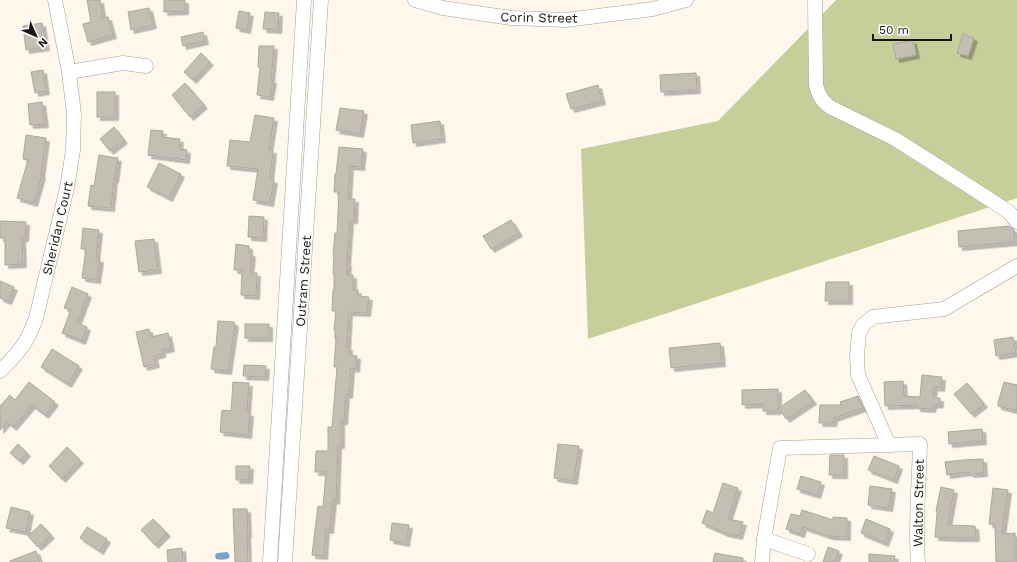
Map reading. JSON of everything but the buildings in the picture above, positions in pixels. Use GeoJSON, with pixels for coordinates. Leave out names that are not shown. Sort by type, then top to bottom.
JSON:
{"type":"FeatureCollection","features":[{"type":"Feature","properties":{"kind":"street","name":"Sheridan Court"},"geometry":{"type":"LineString","coordinates":[[0,371],[14,358],[21,348],[28,337],[36,318],[67,188],[73,150],[74,114],[69,72],[55,0]]}},
{"type":"Feature","properties":{"kind":"street","name":"Outram Street"},"geometry":{"type":"LineString","coordinates":[[270,562],[304,0]]}},
{"type":"Feature","properties":{"kind":"street","name":"Outram Street"},"geometry":{"type":"LineString","coordinates":[[285,562],[321,0]]}},
{"type":"Feature","properties":{"kind":"street","name":"Corin Street"},"geometry":{"type":"LineString","coordinates":[[415,0],[443,8],[511,18],[566,20],[653,9],[686,0]]}},
{"type":"Feature","properties":{"kind":"street"},"geometry":{"type":"LineString","coordinates":[[815,0],[816,85],[818,95],[824,102],[830,107],[895,140],[1009,212],[1017,222]]}},
{"type":"Feature","properties":{"kind":"street"},"geometry":{"type":"LineString","coordinates":[[69,72],[123,63],[146,66]]}},
{"type":"Feature","properties":{"kind":"street"},"geometry":{"type":"LineString","coordinates":[[762,562],[764,539],[780,448],[888,445],[858,375],[856,356],[859,333],[863,325],[873,317],[944,309],[1017,266]]}},
{"type":"Feature","properties":{"kind":"street","name":"Walton Street"},"geometry":{"type":"LineString","coordinates":[[888,445],[920,444],[917,528],[918,562]]}},
{"type":"Feature","properties":{"kind":"street"},"geometry":{"type":"LineString","coordinates":[[764,539],[808,554]]}},
{"type":"Feature","properties":{"kind":"green space"},"geometry":{"type":"Polygon","coordinates":[[[836,0],[1017,0],[1017,198],[588,339],[581,149],[718,121],[836,0]]]}},
{"type":"Feature","properties":{"kind":"water"},"geometry":{"type":"Polygon","coordinates":[[[227,552],[229,554],[229,558],[222,560],[216,559],[215,555],[217,553],[227,552]]]}}]}
